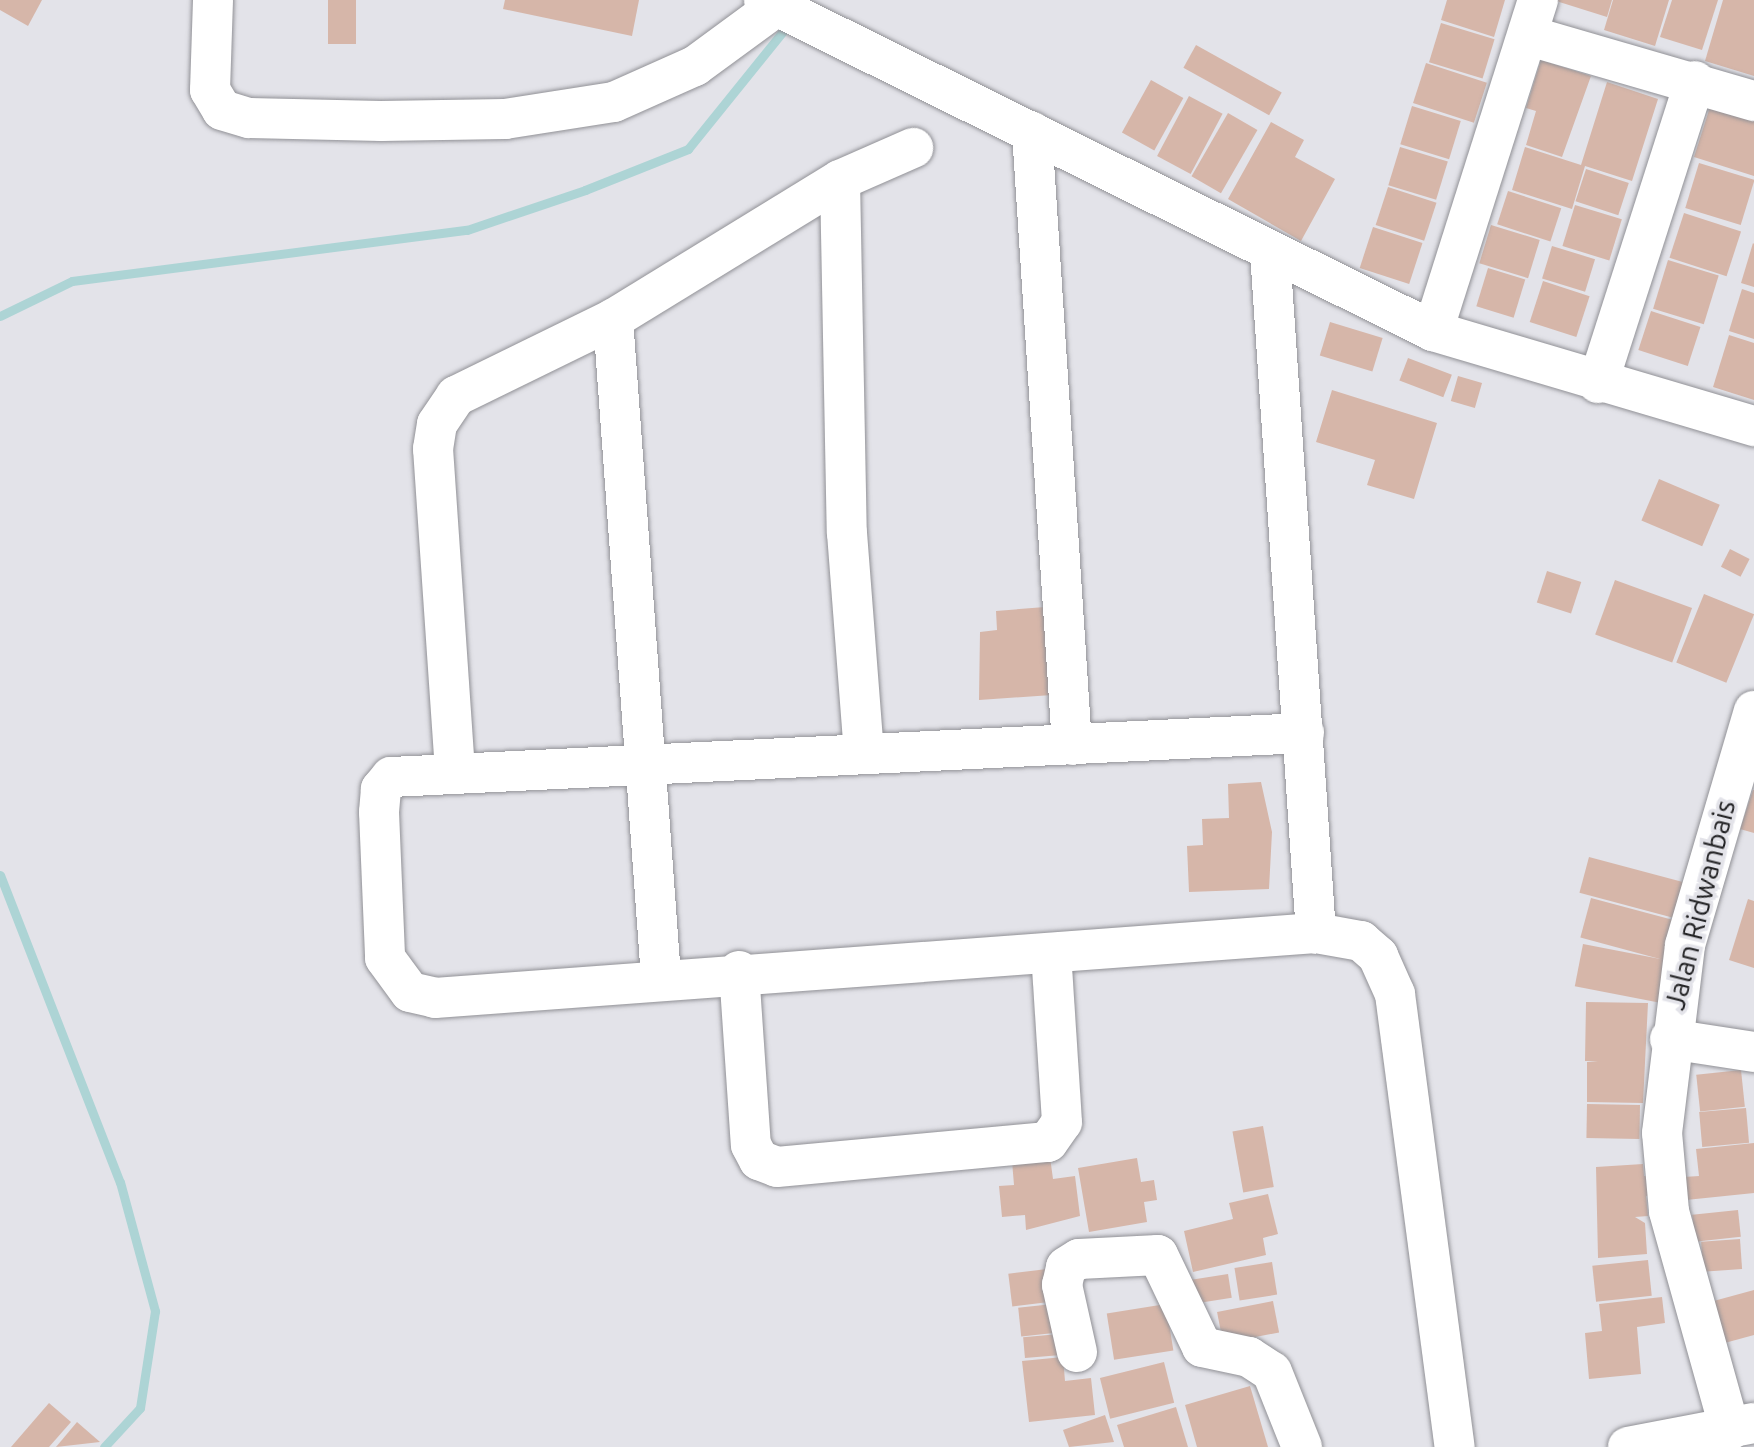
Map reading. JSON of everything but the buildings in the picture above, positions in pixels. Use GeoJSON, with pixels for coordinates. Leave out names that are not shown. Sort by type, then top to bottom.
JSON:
{"type":"FeatureCollection","features":[{"type":"Feature","properties":{"kind":"street"},"geometry":{"type":"LineString","coordinates":[[213,0],[210,90],[222,110],[249,118],[381,121],[505,119],[614,102],[695,66],[777,6],[858,49],[1433,331],[1598,383],[1754,426]]}},
{"type":"Feature","properties":{"kind":"street"},"geometry":{"type":"LineString","coordinates":[[1433,331],[1534,18],[1754,101]]}},
{"type":"Feature","properties":{"kind":"street"},"geometry":{"type":"LineString","coordinates":[[1598,383],[1695,81]]}},
{"type":"Feature","properties":{"kind":"street"},"geometry":{"type":"LineString","coordinates":[[1032,132],[1072,745]]}},
{"type":"Feature","properties":{"kind":"street"},"geometry":{"type":"LineString","coordinates":[[455,771],[439,591],[437,424],[456,396],[613,319],[840,180],[913,148]]}},
{"type":"Feature","properties":{"kind":"street"},"geometry":{"type":"LineString","coordinates":[[840,180],[847,533],[864,753]]}},
{"type":"Feature","properties":{"kind":"street"},"geometry":{"type":"LineString","coordinates":[[1270,252],[1316,933]]}},
{"type":"Feature","properties":{"kind":"street"},"geometry":{"type":"LineString","coordinates":[[613,319],[661,978]]}},
{"type":"Feature","properties":{"kind":"street","name":"Jalan Ridwanbais"},"geometry":{"type":"LineString","coordinates":[[1742,1426],[1669,1211],[1662,1133],[1670,1039],[1694,908],[1754,711]]}},
{"type":"Feature","properties":{"kind":"street"},"geometry":{"type":"LineString","coordinates":[[1304,733],[455,771],[391,777],[381,789],[385,958],[399,983],[435,998],[739,971],[1051,953],[1316,933],[1371,948],[1395,994],[1455,1447]]}},
{"type":"Feature","properties":{"kind":"street"},"geometry":{"type":"LineString","coordinates":[[739,971],[751,1145],[759,1160],[777,1167],[1048,1142],[1062,1122],[1051,953]]}},
{"type":"Feature","properties":{"kind":"street"},"geometry":{"type":"LineString","coordinates":[[1670,1039],[1754,1052]]}},
{"type":"Feature","properties":{"kind":"street"},"geometry":{"type":"LineString","coordinates":[[1077,1352],[1062,1285],[1066,1267],[1079,1259],[1158,1255],[1202,1347],[1249,1357],[1272,1372],[1302,1447]]}},
{"type":"Feature","properties":{"kind":"street"},"geometry":{"type":"LineString","coordinates":[[1628,1447],[1742,1426]]}},
{"type":"Feature","properties":{"kind":"waterway"},"geometry":{"type":"LineString","coordinates":[[0,316],[72,281],[467,230],[585,190],[688,149],[788,25]]}},
{"type":"Feature","properties":{"kind":"waterway"},"geometry":{"type":"LineString","coordinates":[[0,875],[120,1182],[155,1311],[140,1408],[104,1447]]}}]}
